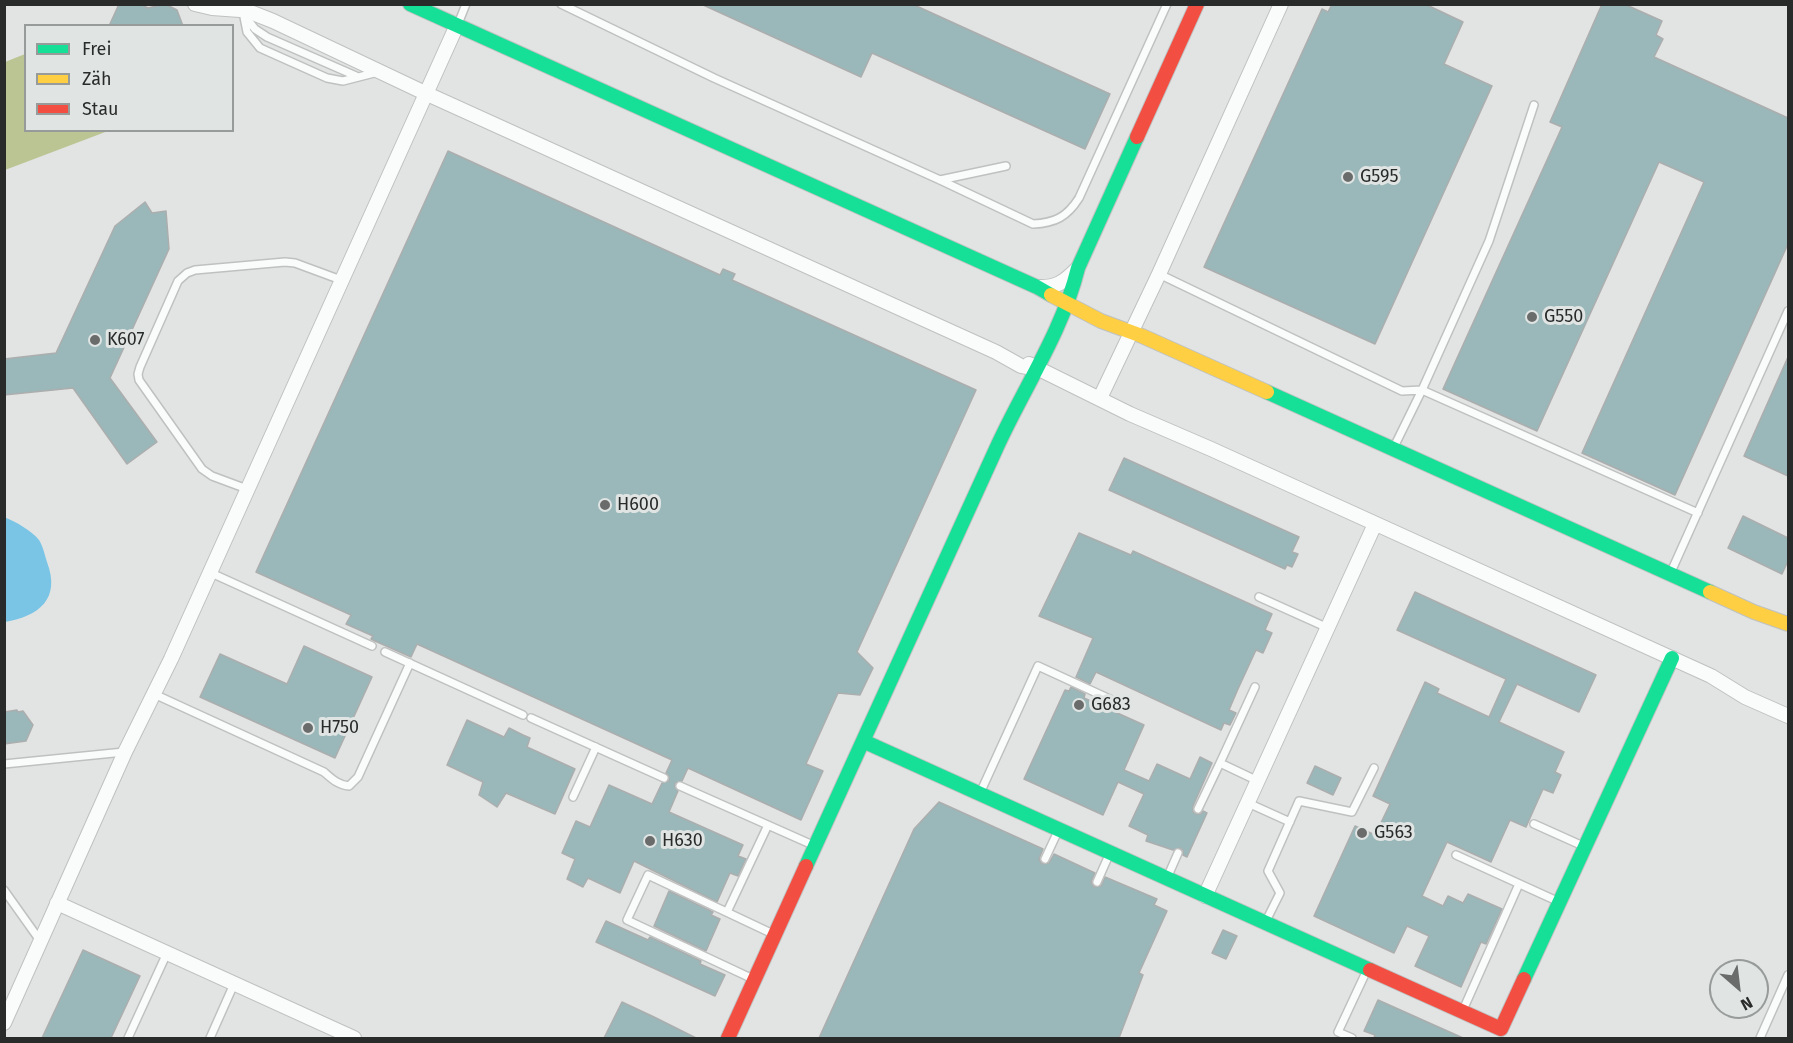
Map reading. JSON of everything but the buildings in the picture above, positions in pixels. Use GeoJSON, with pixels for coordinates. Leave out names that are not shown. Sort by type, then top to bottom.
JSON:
{"type":"FeatureCollection","features":[{"type":"Feature","properties":{"kind":"street"},"geometry":{"type":"LineString","coordinates":[[195,4],[212,8],[243,9]]}},
{"type":"Feature","properties":{"kind":"street"},"geometry":{"type":"LineString","coordinates":[[230,4],[273,21],[425,93],[996,352],[1023,361],[1178,436],[1711,676],[1745,697],[1788,716]]}},
{"type":"Feature","properties":{"kind":"street"},"geometry":{"type":"LineString","coordinates":[[410,4],[1037,287],[1067,304],[1131,333],[1754,612],[1788,624]]}},
{"type":"Feature","properties":{"kind":"street"},"geometry":{"type":"LineString","coordinates":[[728,1038],[1009,420],[1067,304],[1078,268],[1197,4]]}},
{"type":"Feature","properties":{"kind":"street"},"geometry":{"type":"LineString","coordinates":[[1100,398],[1159,274],[1281,4]]}},
{"type":"Feature","properties":{"kind":"street"},"geometry":{"type":"LineString","coordinates":[[4,1023],[125,752],[154,693],[457,25]]}},
{"type":"Feature","properties":{"kind":"street"},"geometry":{"type":"LineString","coordinates":[[1037,287],[1051,287],[1064,282],[1078,268]]}},
{"type":"Feature","properties":{"kind":"street"},"geometry":{"type":"LineString","coordinates":[[1205,896],[1376,524]]}},
{"type":"Feature","properties":{"kind":"street"},"geometry":{"type":"LineString","coordinates":[[863,741],[1501,1029],[1672,658]]}},
{"type":"Feature","properties":{"kind":"street"},"geometry":{"type":"LineString","coordinates":[[57,903],[354,1038]]}},
{"type":"Feature","properties":{"kind":"lane"},"geometry":{"type":"LineString","coordinates":[[457,25],[466,4]]}},
{"type":"Feature","properties":{"kind":"lane"},"geometry":{"type":"LineString","coordinates":[[561,4],[714,78],[1033,224],[1060,219],[1079,198],[1167,4]]}},
{"type":"Feature","properties":{"kind":"lane"},"geometry":{"type":"LineString","coordinates":[[243,9],[247,32],[260,48],[335,81],[381,72]]}},
{"type":"Feature","properties":{"kind":"lane"},"geometry":{"type":"LineString","coordinates":[[243,9],[267,38],[344,72],[361,77]]}},
{"type":"Feature","properties":{"kind":"lane"},"geometry":{"type":"LineString","coordinates":[[1393,449],[1489,241],[1534,105]]}},
{"type":"Feature","properties":{"kind":"lane"},"geometry":{"type":"LineString","coordinates":[[940,180],[1006,166]]}},
{"type":"Feature","properties":{"kind":"lane"},"geometry":{"type":"LineString","coordinates":[[247,489],[212,476],[201,469],[139,380],[140,367],[178,281],[187,273],[195,270],[285,262],[295,263],[341,280]]}},
{"type":"Feature","properties":{"kind":"lane"},"geometry":{"type":"LineString","coordinates":[[1159,274],[1402,391],[1422,390],[1698,513]]}},
{"type":"Feature","properties":{"kind":"lane"},"geometry":{"type":"LineString","coordinates":[[1670,574],[1788,311]]}},
{"type":"Feature","properties":{"kind":"lane"},"geometry":{"type":"LineString","coordinates":[[208,572],[372,646]]}},
{"type":"Feature","properties":{"kind":"lane"},"geometry":{"type":"LineString","coordinates":[[1259,597],[1328,628]]}},
{"type":"Feature","properties":{"kind":"lane"},"geometry":{"type":"LineString","coordinates":[[385,652],[523,715]]}},
{"type":"Feature","properties":{"kind":"lane"},"geometry":{"type":"LineString","coordinates":[[154,693],[324,772],[343,786],[349,786],[358,777],[410,663]]}},
{"type":"Feature","properties":{"kind":"lane"},"geometry":{"type":"LineString","coordinates":[[980,793],[1038,666],[1125,706]]}},
{"type":"Feature","properties":{"kind":"lane"},"geometry":{"type":"LineString","coordinates":[[1198,809],[1254,687]]}},
{"type":"Feature","properties":{"kind":"lane"},"geometry":{"type":"LineString","coordinates":[[531,718],[664,778]]}},
{"type":"Feature","properties":{"kind":"lane"},"geometry":{"type":"LineString","coordinates":[[573,797],[596,747]]}},
{"type":"Feature","properties":{"kind":"lane"},"geometry":{"type":"LineString","coordinates":[[4,764],[125,752]]}},
{"type":"Feature","properties":{"kind":"lane"},"geometry":{"type":"LineString","coordinates":[[1220,763],[1258,781]]}},
{"type":"Feature","properties":{"kind":"lane"},"geometry":{"type":"LineString","coordinates":[[1265,923],[1280,893],[1268,871],[1299,801],[1352,812],[1374,768]]}},
{"type":"Feature","properties":{"kind":"lane"},"geometry":{"type":"LineString","coordinates":[[680,786],[815,847]]}},
{"type":"Feature","properties":{"kind":"lane"},"geometry":{"type":"LineString","coordinates":[[1248,803],[1290,822]]}},
{"type":"Feature","properties":{"kind":"lane"},"geometry":{"type":"LineString","coordinates":[[1534,824],[1585,847]]}},
{"type":"Feature","properties":{"kind":"lane"},"geometry":{"type":"LineString","coordinates":[[727,912],[768,825]]}},
{"type":"Feature","properties":{"kind":"lane"},"geometry":{"type":"LineString","coordinates":[[1045,858],[1059,829]]}},
{"type":"Feature","properties":{"kind":"lane"},"geometry":{"type":"LineString","coordinates":[[1097,882],[1110,853]]}},
{"type":"Feature","properties":{"kind":"lane"},"geometry":{"type":"LineString","coordinates":[[1166,879],[1178,853]]}},
{"type":"Feature","properties":{"kind":"lane"},"geometry":{"type":"LineString","coordinates":[[1456,855],[1560,902]]}},
{"type":"Feature","properties":{"kind":"lane"},"geometry":{"type":"LineString","coordinates":[[755,980],[627,920],[648,875],[776,935]]}},
{"type":"Feature","properties":{"kind":"lane"},"geometry":{"type":"LineString","coordinates":[[1462,1012],[1520,884]]}},
{"type":"Feature","properties":{"kind":"lane"},"geometry":{"type":"LineString","coordinates":[[4,890],[41,942]]}},
{"type":"Feature","properties":{"kind":"lane"},"geometry":{"type":"LineString","coordinates":[[128,1038],[166,953]]}},
{"type":"Feature","properties":{"kind":"lane"},"geometry":{"type":"LineString","coordinates":[[1352,1038],[1338,1032],[1367,970]]}},
{"type":"Feature","properties":{"kind":"lane"},"geometry":{"type":"LineString","coordinates":[[1760,1038],[1788,975]]}},
{"type":"Feature","properties":{"kind":"lane"},"geometry":{"type":"LineString","coordinates":[[210,1038],[234,984]]}},
{"type":"Feature","properties":{"kind":"green space"},"geometry":{"type":"Polygon","coordinates":[[[24,54],[24,132],[105,132],[5,170],[5,62],[24,54]]]}},
{"type":"Feature","properties":{"kind":"water"},"geometry":{"type":"Polygon","coordinates":[[[4,517],[23,527],[39,540],[51,575],[49,596],[44,604],[28,615],[5,622],[4,517]]]}},
{"type":"Feature","properties":{"kind":"traffic: fast"},"geometry":{"type":"LineString","coordinates":[[410,4],[1051,295]]}},
{"type":"Feature","properties":{"kind":"traffic: fast"},"geometry":{"type":"LineString","coordinates":[[806,866],[996,449],[1052,338],[1078,268],[1137,137]]}},
{"type":"Feature","properties":{"kind":"traffic: fast"},"geometry":{"type":"LineString","coordinates":[[1267,392],[1710,592]]}},
{"type":"Feature","properties":{"kind":"traffic: fast"},"geometry":{"type":"LineString","coordinates":[[1524,979],[1672,658]]}},
{"type":"Feature","properties":{"kind":"traffic: fast"},"geometry":{"type":"LineString","coordinates":[[863,741],[1370,970]]}},
{"type":"Feature","properties":{"kind":"traffic: slow"},"geometry":{"type":"LineString","coordinates":[[1051,295],[1101,321],[1142,336],[1267,392]]}},
{"type":"Feature","properties":{"kind":"traffic: slow"},"geometry":{"type":"LineString","coordinates":[[1710,592],[1754,612],[1788,624]]}},
{"type":"Feature","properties":{"kind":"traffic: jam"},"geometry":{"type":"LineString","coordinates":[[1137,137],[1197,4]]}},
{"type":"Feature","properties":{"kind":"traffic: jam"},"geometry":{"type":"LineString","coordinates":[[728,1038],[806,866]]}},
{"type":"Feature","properties":{"kind":"traffic: jam"},"geometry":{"type":"LineString","coordinates":[[1370,970],[1501,1029],[1524,979]]}},
{"type":"Feature","properties":{"kind":"place","name":"G595"},"geometry":{"type":"Point","coordinates":[1348,177]}},
{"type":"Feature","properties":{"kind":"place","name":"G550"},"geometry":{"type":"Point","coordinates":[1532,317]}},
{"type":"Feature","properties":{"kind":"place","name":"K607"},"geometry":{"type":"Point","coordinates":[95,340]}},
{"type":"Feature","properties":{"kind":"place","name":"H600"},"geometry":{"type":"Point","coordinates":[605,505]}},
{"type":"Feature","properties":{"kind":"place","name":"G683"},"geometry":{"type":"Point","coordinates":[1079,705]}},
{"type":"Feature","properties":{"kind":"place","name":"H750"},"geometry":{"type":"Point","coordinates":[308,728]}},
{"type":"Feature","properties":{"kind":"place","name":"G563"},"geometry":{"type":"Point","coordinates":[1362,833]}},
{"type":"Feature","properties":{"kind":"place","name":"H630"},"geometry":{"type":"Point","coordinates":[650,841]}}]}
